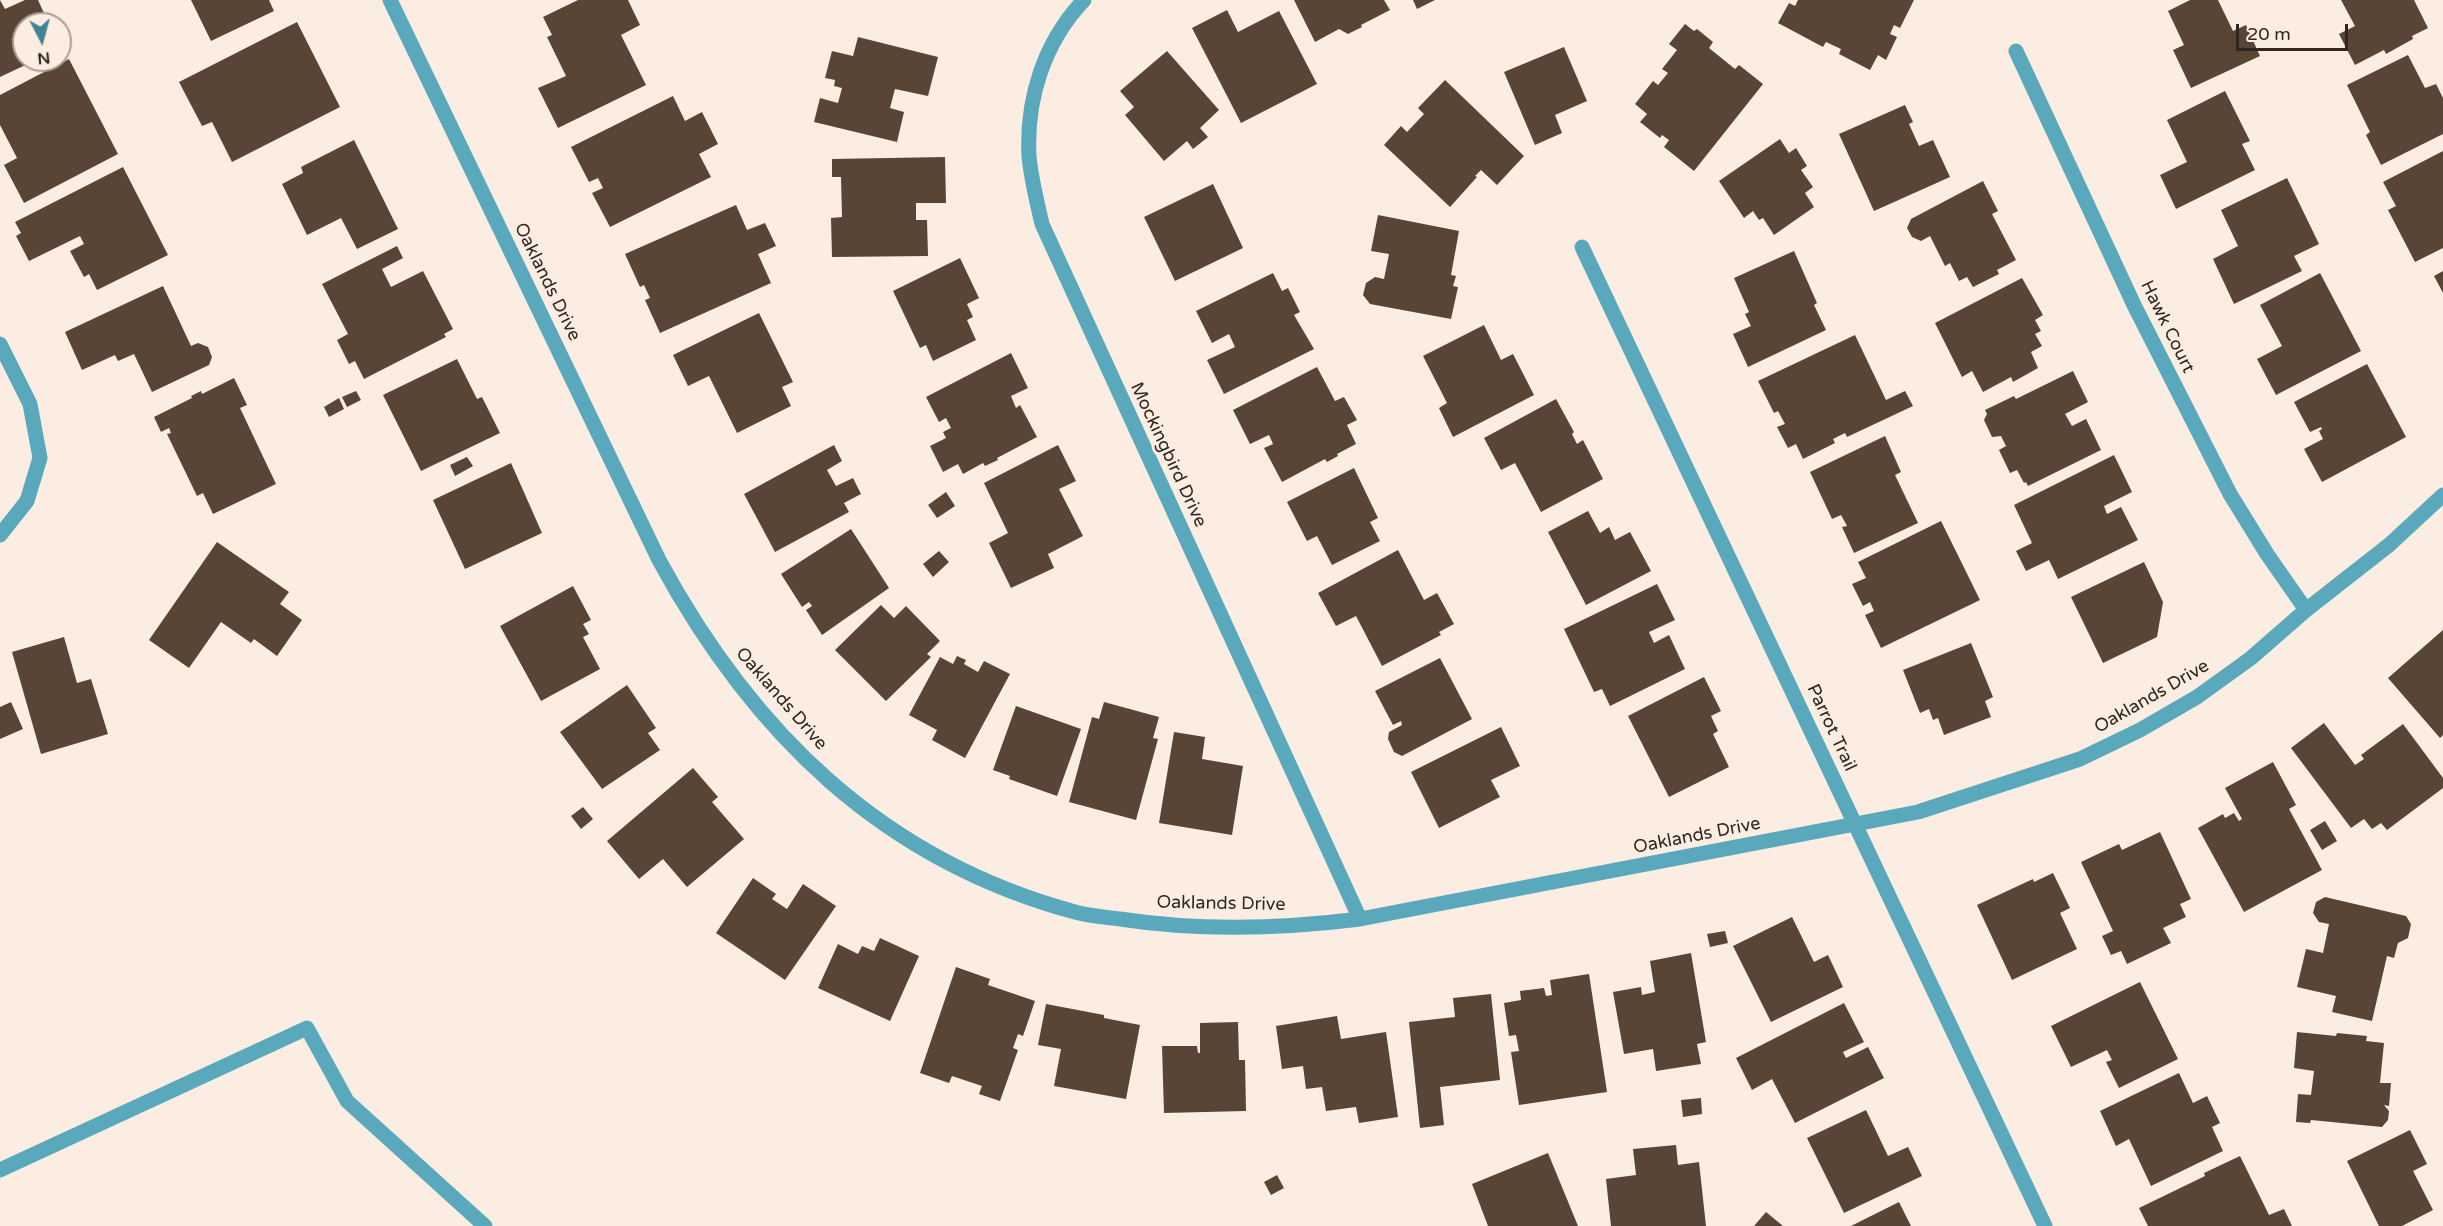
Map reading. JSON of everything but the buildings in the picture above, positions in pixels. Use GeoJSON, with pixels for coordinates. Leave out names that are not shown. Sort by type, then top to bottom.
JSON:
{"type":"FeatureCollection","features":[{"type":"Feature","properties":{"kind":"street","name":"Oaklands Drive"},"geometry":{"type":"LineString","coordinates":[[390,0],[653,549],[688,613],[734,679],[786,741],[835,788],[890,829],[949,864],[1011,891],[1077,913],[1139,922],[1202,927],[1265,927],[1360,920],[1918,812],[2018,781],[2100,749],[2140,730],[2197,697],[2251,658],[2306,610],[2389,545],[2443,495]]}},
{"type":"Feature","properties":{"kind":"street","name":"Mockingbird Drive"},"geometry":{"type":"LineString","coordinates":[[1084,0],[1057,35],[1046,57],[1036,83],[1029,118],[1029,158],[1042,224],[1360,920]]}},
{"type":"Feature","properties":{"kind":"street","name":"Hawk Court"},"geometry":{"type":"LineString","coordinates":[[2016,51],[2134,305],[2230,494],[2266,554],[2306,610]]}},
{"type":"Feature","properties":{"kind":"street","name":"Parrot Trail"},"geometry":{"type":"LineString","coordinates":[[1582,247],[2045,1226]]}},
{"type":"Feature","properties":{"kind":"street"},"geometry":{"type":"LineString","coordinates":[[0,344],[30,404],[40,458],[27,501],[0,535]]}},
{"type":"Feature","properties":{"kind":"street"},"geometry":{"type":"LineString","coordinates":[[0,1170],[308,1028],[347,1101],[485,1226]]}}]}
